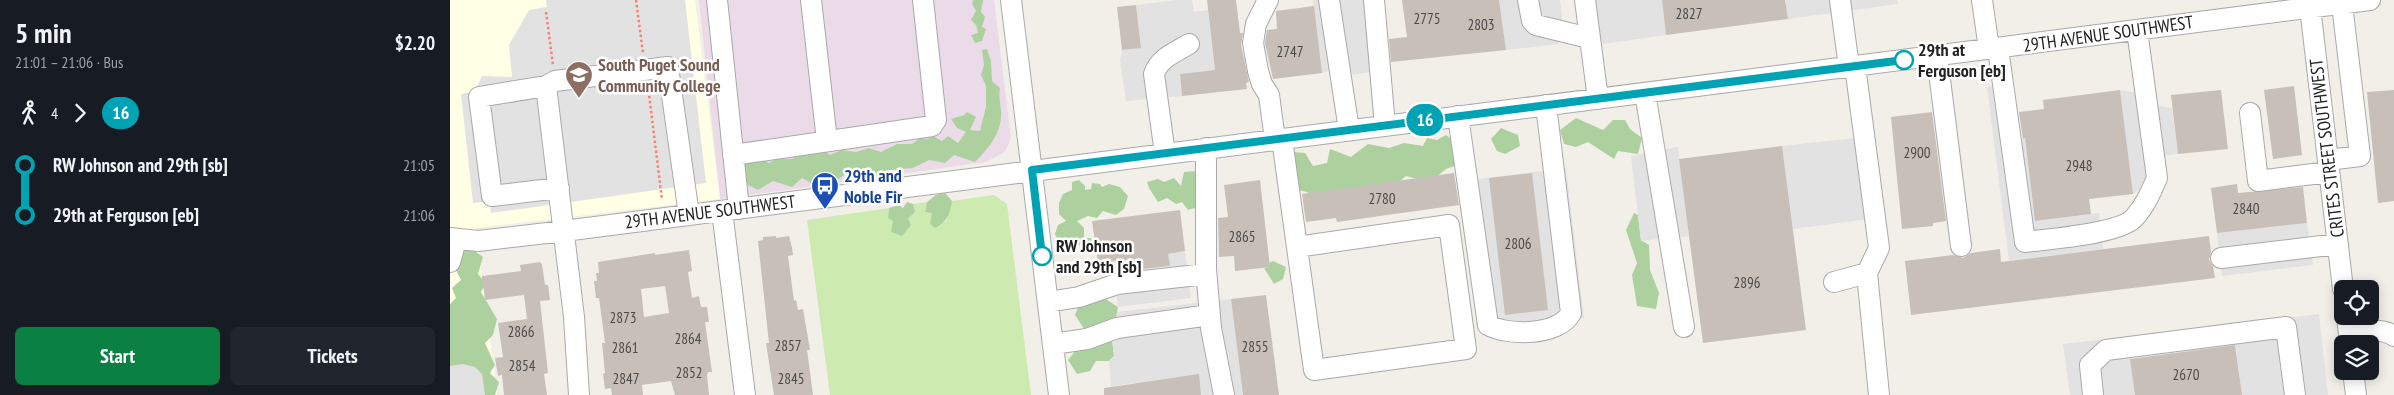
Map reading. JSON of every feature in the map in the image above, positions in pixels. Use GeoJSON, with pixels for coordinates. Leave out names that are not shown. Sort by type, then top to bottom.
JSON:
{"type":"FeatureCollection","features":[{"type":"Feature","properties":{"kind":"street"},"geometry":{"type":"LineString","coordinates":[[717,0],[733,155],[730,210],[745,395]]}},
{"type":"Feature","properties":{"kind":"street"},"geometry":{"type":"LineString","coordinates":[[811,0],[827,141]]}},
{"type":"Feature","properties":{"kind":"street"},"geometry":{"type":"LineString","coordinates":[[733,155],[932,126],[936,120],[923,0]]}},
{"type":"Feature","properties":{"kind":"street"},"geometry":{"type":"LineString","coordinates":[[1011,0],[1059,395]]}},
{"type":"Feature","properties":{"kind":"street"},"geometry":{"type":"LineString","coordinates":[[1268,0],[1256,24],[1253,43],[1258,71],[1262,84],[1269,96],[1278,140],[1297,247],[1314,370],[1466,349],[1449,225],[1297,247]]}},
{"type":"Feature","properties":{"kind":"street"},"geometry":{"type":"LineString","coordinates":[[1329,0],[1349,130]]}},
{"type":"Feature","properties":{"kind":"street"},"geometry":{"type":"LineString","coordinates":[[1374,0],[1385,126]]}},
{"type":"Feature","properties":{"kind":"street"},"geometry":{"type":"LineString","coordinates":[[1528,0],[1532,21],[1536,25],[1589,38]]}},
{"type":"Feature","properties":{"kind":"street"},"geometry":{"type":"LineString","coordinates":[[1585,0],[1598,99]]}},
{"type":"Feature","properties":{"kind":"street"},"geometry":{"type":"LineString","coordinates":[[1840,0],[1879,248],[1867,273],[1879,395]]}},
{"type":"Feature","properties":{"kind":"street"},"geometry":{"type":"LineString","coordinates":[[1982,0],[1994,49],[2025,242],[2100,232],[2133,220],[2148,199],[2157,178],[2137,30]]}},
{"type":"Feature","properties":{"kind":"street","name":"29TH AVENUE SOUTHWEST"},"geometry":{"type":"LineString","coordinates":[[453,239],[478,241],[564,231],[2370,0]]}},
{"type":"Feature","properties":{"kind":"street"},"geometry":{"type":"LineString","coordinates":[[2250,113],[2258,182],[2329,166],[2360,156],[2342,4]]}},
{"type":"Feature","properties":{"kind":"street","name":"CRITES STREET SOUTHWEST"},"geometry":{"type":"LineString","coordinates":[[2310,7],[2342,280]]}},
{"type":"Feature","properties":{"kind":"street"},"geometry":{"type":"LineString","coordinates":[[1164,154],[1154,74],[1156,68],[1166,57],[1189,44]]}},
{"type":"Feature","properties":{"kind":"street"},"geometry":{"type":"LineString","coordinates":[[1937,56],[1961,246]]}},
{"type":"Feature","properties":{"kind":"street"},"geometry":{"type":"LineString","coordinates":[[559,188],[492,196],[480,96],[550,78],[555,81],[668,67],[689,215]]}},
{"type":"Feature","properties":{"kind":"street"},"geometry":{"type":"LineString","coordinates":[[550,78],[559,188],[574,317],[579,395]]}},
{"type":"Feature","properties":{"kind":"street"},"geometry":{"type":"LineString","coordinates":[[1645,93],[1684,326]]}},
{"type":"Feature","properties":{"kind":"street"},"geometry":{"type":"LineString","coordinates":[[1458,116],[1488,324],[1496,329],[1524,332],[1555,327],[1567,320],[1571,313],[1546,105]]}},
{"type":"Feature","properties":{"kind":"street"},"geometry":{"type":"LineString","coordinates":[[1206,148],[1206,274],[1210,316],[1224,395]]}},
{"type":"Feature","properties":{"kind":"street"},"geometry":{"type":"LineString","coordinates":[[450,262],[453,239]]}},
{"type":"Feature","properties":{"kind":"street"},"geometry":{"type":"LineString","coordinates":[[2221,258],[2338,244]]}},
{"type":"Feature","properties":{"kind":"street"},"geometry":{"type":"LineString","coordinates":[[1834,282],[1867,273]]}},
{"type":"Feature","properties":{"kind":"street"},"geometry":{"type":"LineString","coordinates":[[1048,302],[1079,297],[1116,284],[1206,274]]}},
{"type":"Feature","properties":{"kind":"street"},"geometry":{"type":"LineString","coordinates":[[1053,344],[1087,339],[1117,328],[1210,316]]}},
{"type":"Feature","properties":{"kind":"street"},"geometry":{"type":"LineString","coordinates":[[2093,395],[2090,365],[2106,350],[2286,327],[2295,395]]}},
{"type":"Feature","properties":{"kind":"street"},"geometry":{"type":"LineString","coordinates":[[2348,331],[2388,332],[2394,336]]}},
{"type":"Feature","properties":{"kind":"street"},"geometry":{"type":"LineString","coordinates":[[2355,380],[2356,395]]}},
{"type":"Feature","properties":{"kind":"path"},"geometry":{"type":"LineString","coordinates":[[636,0],[644,60]]}},
{"type":"Feature","properties":{"kind":"path"},"geometry":{"type":"LineString","coordinates":[[546,12],[550,78]]}},
{"type":"Feature","properties":{"kind":"path"},"geometry":{"type":"LineString","coordinates":[[647,80],[662,200]]}},
{"type":"Feature","properties":{"kind":"shaded area","name":"South Puget Sound Community College"},"geometry":{"type":"Polygon","coordinates":[[[450,0],[695,0],[720,199],[476,228],[497,395],[450,395],[450,0]]]}},
{"type":"Feature","properties":{"kind":"shaded area","name":"South Puget Sound Community College"},"geometry":{"type":"Polygon","coordinates":[[[546,0],[685,0],[706,183],[491,213],[489,201],[473,203],[461,94],[475,91],[482,76],[512,77],[509,45],[529,10],[547,7],[546,0]]]}},
{"type":"Feature","properties":{"kind":"shaded area"},"geometry":{"type":"Polygon","coordinates":[[[699,0],[994,0],[1011,138],[1005,152],[986,162],[720,199],[699,0]]]}},
{"type":"Feature","properties":{"kind":"shaded area"},"geometry":{"type":"Polygon","coordinates":[[[1192,0],[1194,12],[1208,10],[1215,70],[1180,74],[1182,96],[1126,101],[1120,60],[1122,50],[1141,48],[1136,5],[1192,0]]]}},
{"type":"Feature","properties":{"kind":"shaded area"},"geometry":{"type":"Polygon","coordinates":[[[1313,0],[1382,0],[1391,63],[1382,63],[1384,70],[1337,77],[1335,69],[1322,73],[1313,0]]]}},
{"type":"Feature","properties":{"kind":"shaded area"},"geometry":{"type":"Polygon","coordinates":[[[1499,0],[1560,0],[1563,26],[1558,44],[1506,50],[1499,0]]]}},
{"type":"Feature","properties":{"kind":"shaded area"},"geometry":{"type":"Polygon","coordinates":[[[1576,0],[1662,0],[1666,35],[1581,47],[1576,0]]]}},
{"type":"Feature","properties":{"kind":"shaded area"},"geometry":{"type":"Polygon","coordinates":[[[1785,0],[1897,0],[1898,4],[1788,19],[1785,0]]]}},
{"type":"Feature","properties":{"kind":"shaded area"},"geometry":{"type":"Polygon","coordinates":[[[2012,84],[2020,139],[2025,139],[2035,221],[2099,213],[2103,249],[2009,261],[1987,87],[2012,84]]]}},
{"type":"Feature","properties":{"kind":"shaded area"},"geometry":{"type":"Polygon","coordinates":[[[2120,90],[2151,95],[2154,105],[2172,108],[2178,154],[2153,157],[2155,178],[2133,194],[2120,90]]]}},
{"type":"Feature","properties":{"kind":"shaded area"},"geometry":{"type":"Polygon","coordinates":[[[1873,136],[1883,217],[1793,229],[1782,146],[1873,136]]]}},
{"type":"Feature","properties":{"kind":"shaded area"},"geometry":{"type":"Polygon","coordinates":[[[1678,147],[1689,236],[1641,241],[1631,156],[1678,147]]]}},
{"type":"Feature","properties":{"kind":"shaded area"},"geometry":{"type":"Polygon","coordinates":[[[1566,168],[1584,318],[1477,329],[1462,181],[1566,168]]]}},
{"type":"Feature","properties":{"kind":"shaded area"},"geometry":{"type":"Polygon","coordinates":[[[2307,223],[2313,265],[2222,276],[2217,233],[2307,223]]]}},
{"type":"Feature","properties":{"kind":"shaded area"},"geometry":{"type":"Polygon","coordinates":[[[1185,251],[1191,298],[1118,307],[1112,262],[1133,259],[1134,274],[1170,269],[1168,254],[1185,251]]]}},
{"type":"Feature","properties":{"kind":"shaded area"},"geometry":{"type":"Polygon","coordinates":[[[1231,299],[1243,395],[1201,395],[1198,375],[1111,386],[1109,361],[1114,356],[1112,339],[1117,312],[1231,299]]]}},
{"type":"Feature","properties":{"kind":"shaded area"},"geometry":{"type":"Polygon","coordinates":[[[2319,314],[2328,395],[2242,395],[2235,341],[2130,354],[2135,395],[2070,395],[2063,344],[2319,314]]]}},
{"type":"Feature","properties":{"kind":"shaded area"},"geometry":{"type":"Polygon","coordinates":[[[463,364],[475,367],[482,374],[485,395],[450,395],[450,366],[463,364]]]}},
{"type":"Feature","properties":{"kind":"green space"},"geometry":{"type":"Polygon","coordinates":[[[973,0],[983,0],[981,12],[985,17],[982,27],[986,29],[982,41],[975,43],[971,35],[978,33],[976,25],[971,20],[976,11],[972,4],[973,0]]]}},
{"type":"Feature","properties":{"kind":"green space"},"geometry":{"type":"Polygon","coordinates":[[[987,49],[991,61],[992,81],[1000,88],[1001,117],[995,136],[975,162],[954,155],[945,163],[929,160],[913,168],[890,170],[880,176],[857,178],[844,175],[823,190],[802,178],[792,187],[773,181],[758,190],[742,182],[736,167],[753,155],[769,163],[776,159],[793,159],[796,148],[812,143],[830,155],[842,150],[856,152],[869,148],[881,152],[897,144],[912,144],[920,138],[927,139],[933,136],[942,141],[948,136],[958,143],[966,132],[957,128],[951,119],[964,115],[967,112],[976,117],[970,130],[980,131],[986,107],[986,86],[981,75],[984,65],[982,50],[987,49]]]}},
{"type":"Feature","properties":{"kind":"green space"},"geometry":{"type":"Polygon","coordinates":[[[1576,118],[1603,130],[1613,120],[1625,120],[1630,129],[1642,138],[1638,154],[1618,151],[1614,159],[1588,142],[1576,147],[1564,144],[1560,130],[1576,118]]]}},
{"type":"Feature","properties":{"kind":"green space"},"geometry":{"type":"Polygon","coordinates":[[[1501,128],[1518,135],[1520,146],[1505,154],[1497,151],[1491,139],[1501,128]]]}},
{"type":"Feature","properties":{"kind":"green space"},"geometry":{"type":"Polygon","coordinates":[[[1446,135],[1462,146],[1457,165],[1446,169],[1430,182],[1406,176],[1389,190],[1316,195],[1293,188],[1293,152],[1305,153],[1313,166],[1327,163],[1330,149],[1351,157],[1368,144],[1389,148],[1404,143],[1423,146],[1427,138],[1437,140],[1446,135]]]}},
{"type":"Feature","properties":{"kind":"green space"},"geometry":{"type":"Polygon","coordinates":[[[1196,171],[1201,177],[1198,207],[1188,210],[1182,202],[1176,204],[1167,198],[1158,202],[1147,182],[1158,179],[1164,182],[1174,178],[1181,186],[1184,172],[1196,171]]]}},
{"type":"Feature","properties":{"kind":"green space"},"geometry":{"type":"Polygon","coordinates":[[[1079,180],[1085,186],[1085,190],[1091,189],[1092,183],[1100,184],[1102,187],[1109,184],[1120,187],[1128,196],[1124,209],[1116,215],[1103,211],[1097,218],[1088,216],[1077,221],[1084,228],[1084,238],[1091,238],[1093,247],[1086,251],[1081,244],[1072,250],[1061,246],[1055,234],[1058,225],[1066,221],[1059,214],[1059,203],[1063,194],[1072,190],[1072,182],[1079,180]]]}},
{"type":"Feature","properties":{"kind":"green space"},"geometry":{"type":"Polygon","coordinates":[[[945,193],[952,201],[950,210],[945,220],[935,228],[930,224],[932,213],[925,212],[927,202],[936,195],[945,193]]]}},
{"type":"Feature","properties":{"kind":"green space"},"geometry":{"type":"Polygon","coordinates":[[[994,195],[1007,204],[1031,395],[830,395],[807,220],[889,208],[888,218],[908,219],[915,212],[913,204],[927,202],[925,212],[932,213],[946,222],[952,201],[994,195]]]}},
{"type":"Feature","properties":{"kind":"green space"},"geometry":{"type":"Polygon","coordinates":[[[907,202],[913,204],[915,212],[908,219],[911,225],[902,236],[891,232],[893,221],[888,218],[889,208],[899,205],[903,208],[907,202]]]}},
{"type":"Feature","properties":{"kind":"green space"},"geometry":{"type":"Polygon","coordinates":[[[1634,213],[1638,215],[1641,240],[1649,245],[1650,270],[1659,293],[1656,309],[1637,306],[1632,275],[1637,263],[1626,230],[1634,213]]]}},
{"type":"Feature","properties":{"kind":"green space"},"geometry":{"type":"Polygon","coordinates":[[[472,249],[483,257],[478,274],[486,283],[481,292],[497,319],[493,335],[485,343],[495,365],[490,373],[499,382],[495,395],[478,395],[450,380],[450,304],[456,298],[452,288],[461,280],[454,266],[459,253],[472,249]]]}},
{"type":"Feature","properties":{"kind":"green space"},"geometry":{"type":"Polygon","coordinates":[[[1273,261],[1286,267],[1283,279],[1274,284],[1264,268],[1270,267],[1269,263],[1273,261]]]}},
{"type":"Feature","properties":{"kind":"green space"},"geometry":{"type":"Polygon","coordinates":[[[1104,298],[1118,307],[1112,339],[1114,356],[1109,361],[1096,361],[1090,371],[1077,374],[1068,360],[1076,350],[1097,335],[1084,329],[1075,315],[1081,300],[1104,298]]]}},
{"type":"Feature","properties":{"kind":"building"},"geometry":{"type":"Polygon","coordinates":[[[1207,0],[1236,0],[1240,33],[1243,33],[1241,45],[1249,82],[1246,83],[1247,89],[1182,96],[1180,74],[1215,70],[1207,0]]]}},
{"type":"Feature","properties":{"kind":"building"},"geometry":{"type":"Polygon","coordinates":[[[1402,0],[1499,0],[1506,50],[1391,62],[1389,39],[1407,37],[1402,0]]]}},
{"type":"Feature","properties":{"kind":"building"},"geometry":{"type":"Polygon","coordinates":[[[1662,0],[1785,0],[1788,19],[1666,35],[1662,0]]]}},
{"type":"Feature","properties":{"kind":"building"},"geometry":{"type":"Polygon","coordinates":[[[1136,5],[1141,48],[1122,50],[1117,7],[1136,5]]]}},
{"type":"Feature","properties":{"kind":"building"},"geometry":{"type":"Polygon","coordinates":[[[1314,6],[1322,73],[1273,79],[1265,43],[1267,30],[1277,29],[1276,11],[1314,6]]]}},
{"type":"Feature","properties":{"kind":"building"},"geometry":{"type":"Polygon","coordinates":[[[2294,86],[2302,155],[2273,159],[2264,90],[2294,86]]]}},
{"type":"Feature","properties":{"kind":"building"},"geometry":{"type":"Polygon","coordinates":[[[2120,90],[2133,194],[2089,199],[2091,214],[2035,221],[2025,138],[2023,139],[2019,112],[2044,109],[2043,100],[2120,90]]]}},
{"type":"Feature","properties":{"kind":"building"},"geometry":{"type":"Polygon","coordinates":[[[2221,90],[2228,149],[2178,154],[2171,95],[2221,90]]]}},
{"type":"Feature","properties":{"kind":"building"},"geometry":{"type":"Polygon","coordinates":[[[2394,90],[2394,201],[2378,203],[2367,92],[2394,90]]]}},
{"type":"Feature","properties":{"kind":"building"},"geometry":{"type":"Polygon","coordinates":[[[1932,112],[1946,221],[1933,223],[1933,226],[1902,229],[1891,117],[1932,112]]]}},
{"type":"Feature","properties":{"kind":"building"},"geometry":{"type":"Polygon","coordinates":[[[1782,146],[1806,330],[1703,343],[1679,159],[1782,146]]]}},
{"type":"Feature","properties":{"kind":"building"},"geometry":{"type":"Polygon","coordinates":[[[1454,173],[1459,205],[1337,222],[1336,218],[1306,222],[1302,194],[1454,173]]]}},
{"type":"Feature","properties":{"kind":"building"},"geometry":{"type":"Polygon","coordinates":[[[1532,173],[1548,310],[1505,315],[1489,178],[1532,173]]]}},
{"type":"Feature","properties":{"kind":"building"},"geometry":{"type":"Polygon","coordinates":[[[1260,180],[1270,267],[1235,271],[1234,256],[1219,257],[1218,218],[1228,217],[1224,185],[1260,180]]]}},
{"type":"Feature","properties":{"kind":"building"},"geometry":{"type":"Polygon","coordinates":[[[2237,184],[2238,193],[2303,187],[2307,223],[2217,233],[2211,188],[2237,184]]]}},
{"type":"Feature","properties":{"kind":"building"},"geometry":{"type":"Polygon","coordinates":[[[1180,210],[1185,251],[1168,254],[1170,266],[1134,270],[1133,259],[1098,263],[1092,221],[1180,210]]]}},
{"type":"Feature","properties":{"kind":"building"},"geometry":{"type":"Polygon","coordinates":[[[776,236],[776,238],[789,236],[792,248],[793,255],[788,256],[794,301],[796,300],[798,310],[803,309],[810,350],[807,350],[813,395],[774,395],[766,343],[769,343],[758,241],[763,240],[763,237],[776,236]]]}},
{"type":"Feature","properties":{"kind":"building"},"geometry":{"type":"Polygon","coordinates":[[[2209,236],[2211,252],[2209,260],[2213,266],[2215,278],[1911,315],[1905,261],[1953,255],[1963,258],[1971,253],[2000,249],[2001,262],[2209,236]]]}},
{"type":"Feature","properties":{"kind":"building"},"geometry":{"type":"Polygon","coordinates":[[[689,250],[692,271],[688,272],[692,298],[699,296],[701,307],[707,307],[709,322],[705,322],[712,372],[708,372],[707,375],[709,395],[675,395],[671,381],[642,385],[643,395],[612,395],[611,388],[605,389],[602,343],[605,343],[599,298],[596,298],[594,281],[597,281],[596,273],[599,273],[598,262],[655,253],[655,255],[689,250]],[[665,286],[641,289],[644,317],[669,313],[665,286]]]}},
{"type":"Feature","properties":{"kind":"building"},"geometry":{"type":"Polygon","coordinates":[[[540,262],[542,264],[545,285],[548,285],[550,300],[540,301],[548,373],[544,374],[547,395],[504,395],[502,375],[498,376],[495,358],[503,357],[498,323],[527,319],[524,295],[485,300],[482,276],[521,271],[520,265],[540,262]]]}},
{"type":"Feature","properties":{"kind":"building"},"geometry":{"type":"Polygon","coordinates":[[[1266,295],[1279,395],[1243,395],[1231,299],[1266,295]]]}},
{"type":"Feature","properties":{"kind":"building"},"geometry":{"type":"Polygon","coordinates":[[[2235,345],[2242,395],[2135,395],[2130,359],[2235,345]]]}},
{"type":"Feature","properties":{"kind":"building"},"geometry":{"type":"Polygon","coordinates":[[[1199,374],[1201,395],[1104,395],[1104,388],[1199,374]]]}},
{"type":"Feature","properties":{"kind":"bus line","name":"16"},"geometry":{"type":"LineString","coordinates":[[1042,256],[1032,170],[1904,60]]}},
{"type":"Feature","properties":{"kind":"place","name":"29th at Ferguson [eb]"},"geometry":{"type":"Point","coordinates":[1904,60]}},
{"type":"Feature","properties":{"kind":"place","name":"South Puget Sound Community College"},"geometry":{"type":"Point","coordinates":[579,99]}},
{"type":"Feature","properties":{"kind":"place","name":"29th and Noble Fir"},"geometry":{"type":"Point","coordinates":[825,210]}},
{"type":"Feature","properties":{"kind":"place","name":"RW Johnson and 29th [sb]"},"geometry":{"type":"Point","coordinates":[1042,256]}}]}
